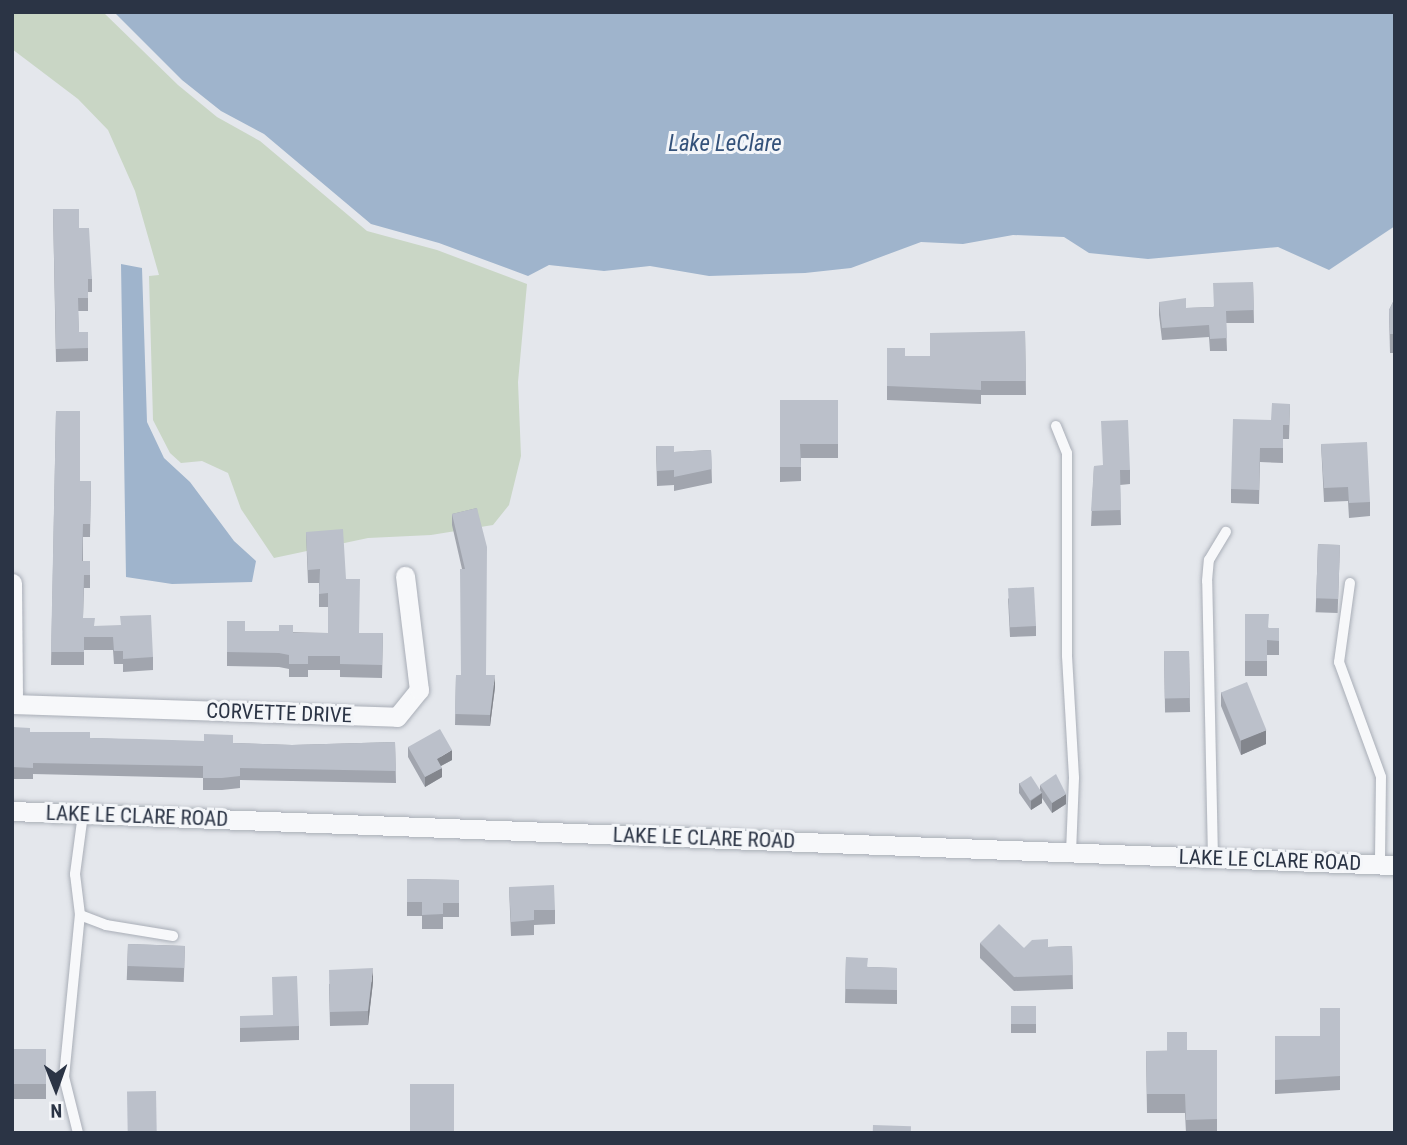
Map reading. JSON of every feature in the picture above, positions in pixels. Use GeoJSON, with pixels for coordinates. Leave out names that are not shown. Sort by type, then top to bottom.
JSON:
{"type":"FeatureCollection","features":[{"type":"Feature","properties":{"kind":"street","name":"CORVETTE DRIVE"},"geometry":{"type":"LineString","coordinates":[[13,704],[397,717],[419,690],[404,576]]}},
{"type":"Feature","properties":{"kind":"street"},"geometry":{"type":"LineString","coordinates":[[12,583],[13,704]]}},
{"type":"Feature","properties":{"kind":"street","name":"LAKE LE CLARE ROAD"},"geometry":{"type":"LineString","coordinates":[[12,811],[1387,865]]}},
{"type":"Feature","properties":{"kind":"lane"},"geometry":{"type":"LineString","coordinates":[[1056,426],[1067,453],[1067,656],[1074,778],[1071,853]]}},
{"type":"Feature","properties":{"kind":"lane"},"geometry":{"type":"LineString","coordinates":[[1213,858],[1207,581],[1209,560],[1226,532]]}},
{"type":"Feature","properties":{"kind":"lane"},"geometry":{"type":"LineString","coordinates":[[1350,583],[1339,662],[1381,777],[1387,865]]}},
{"type":"Feature","properties":{"kind":"lane"},"geometry":{"type":"LineString","coordinates":[[78,1133],[64,1077],[80,915],[75,874],[83,814]]}},
{"type":"Feature","properties":{"kind":"lane"},"geometry":{"type":"LineString","coordinates":[[80,915],[106,925],[173,936]]}},
{"type":"Feature","properties":{"kind":"green space"},"geometry":{"type":"Polygon","coordinates":[[[12,12],[103,12],[178,85],[217,117],[260,141],[367,231],[437,250],[527,284],[518,382],[521,456],[509,505],[493,525],[431,535],[368,538],[274,558],[241,509],[228,473],[202,461],[181,463],[170,453],[153,420],[149,276],[159,275],[135,191],[108,130],[78,99],[12,49],[12,12]]]}},
{"type":"Feature","properties":{"kind":"water","name":"Lake LeClare"},"geometry":{"type":"Polygon","coordinates":[[[114,12],[1395,12],[1395,226],[1329,270],[1278,247],[1148,259],[1089,253],[1064,237],[1013,235],[963,244],[921,242],[851,268],[805,273],[709,276],[650,266],[604,271],[549,265],[528,276],[439,243],[371,224],[264,134],[221,111],[182,80],[114,12]]]}},
{"type":"Feature","properties":{"kind":"water"},"geometry":{"type":"Polygon","coordinates":[[[121,264],[142,268],[147,422],[164,458],[190,482],[234,541],[256,561],[252,582],[172,584],[126,577],[121,264]]]}},
{"type":"Feature","properties":{"kind":"building"},"geometry":{"type":"Polygon","coordinates":[[[53,209],[79,209],[79,228],[89,228],[92,279],[88,279],[88,298],[78,298],[79,332],[88,332],[88,348],[56,349],[53,209]]]}},
{"type":"Feature","properties":{"kind":"building"},"geometry":{"type":"Polygon","coordinates":[[[1253,282],[1254,310],[1226,311],[1227,338],[1210,339],[1209,325],[1162,328],[1159,302],[1186,298],[1186,308],[1214,307],[1213,283],[1253,282]]]}},
{"type":"Feature","properties":{"kind":"building"},"geometry":{"type":"Polygon","coordinates":[[[1395,298],[1395,334],[1390,334],[1389,310],[1395,298]]]}},
{"type":"Feature","properties":{"kind":"building"},"geometry":{"type":"Polygon","coordinates":[[[1025,331],[1026,381],[981,381],[981,390],[887,386],[887,348],[905,348],[905,356],[930,356],[930,333],[1025,331]]]}},
{"type":"Feature","properties":{"kind":"building"},"geometry":{"type":"Polygon","coordinates":[[[780,400],[838,400],[838,444],[800,444],[801,467],[780,467],[780,400]]]}},
{"type":"Feature","properties":{"kind":"building"},"geometry":{"type":"Polygon","coordinates":[[[1272,403],[1290,404],[1289,425],[1283,425],[1283,448],[1260,448],[1259,490],[1231,489],[1233,419],[1271,420],[1272,403]]]}},
{"type":"Feature","properties":{"kind":"building"},"geometry":{"type":"Polygon","coordinates":[[[56,411],[80,411],[80,481],[91,481],[90,524],[83,524],[82,561],[90,561],[90,575],[84,575],[83,618],[95,618],[94,626],[121,625],[120,616],[151,615],[153,657],[123,659],[123,651],[114,651],[113,637],[84,637],[84,652],[51,652],[56,411]]]}},
{"type":"Feature","properties":{"kind":"building"},"geometry":{"type":"Polygon","coordinates":[[[1128,420],[1130,470],[1120,470],[1121,510],[1091,511],[1094,466],[1103,465],[1101,421],[1128,420]]]}},
{"type":"Feature","properties":{"kind":"building"},"geometry":{"type":"Polygon","coordinates":[[[1367,442],[1370,502],[1349,503],[1348,487],[1324,488],[1321,444],[1367,442]]]}},
{"type":"Feature","properties":{"kind":"building"},"geometry":{"type":"Polygon","coordinates":[[[656,446],[674,446],[674,452],[711,450],[712,469],[674,477],[674,470],[657,471],[656,446]]]}},
{"type":"Feature","properties":{"kind":"building"},"geometry":{"type":"Polygon","coordinates":[[[477,508],[487,547],[486,675],[495,675],[490,715],[455,714],[456,675],[461,675],[460,569],[465,569],[452,514],[477,508]]]}},
{"type":"Feature","properties":{"kind":"building"},"geometry":{"type":"Polygon","coordinates":[[[343,529],[346,579],[360,579],[359,633],[383,633],[382,665],[340,664],[340,656],[308,656],[308,664],[289,664],[289,655],[279,653],[227,652],[227,621],[245,621],[245,631],[279,631],[279,625],[293,625],[293,633],[328,633],[328,593],[319,594],[320,569],[308,570],[306,532],[343,529]]]}},
{"type":"Feature","properties":{"kind":"building"},"geometry":{"type":"Polygon","coordinates":[[[1318,544],[1340,545],[1338,599],[1316,598],[1318,544]]]}},
{"type":"Feature","properties":{"kind":"building"},"geometry":{"type":"Polygon","coordinates":[[[1034,587],[1036,626],[1010,627],[1008,588],[1034,587]]]}},
{"type":"Feature","properties":{"kind":"building"},"geometry":{"type":"Polygon","coordinates":[[[1245,614],[1269,614],[1268,628],[1279,628],[1279,641],[1267,640],[1267,661],[1245,661],[1245,614]]]}},
{"type":"Feature","properties":{"kind":"building"},"geometry":{"type":"Polygon","coordinates":[[[1164,651],[1189,651],[1190,698],[1165,698],[1164,651]]]}},
{"type":"Feature","properties":{"kind":"building"},"geometry":{"type":"Polygon","coordinates":[[[1247,682],[1266,730],[1241,741],[1221,692],[1247,682]]]}},
{"type":"Feature","properties":{"kind":"building"},"geometry":{"type":"Polygon","coordinates":[[[12,727],[30,728],[30,732],[90,732],[90,738],[204,741],[204,734],[233,735],[233,743],[292,745],[395,742],[396,771],[240,768],[240,776],[203,778],[203,766],[33,763],[33,768],[12,767],[12,727]]]}},
{"type":"Feature","properties":{"kind":"building"},"geometry":{"type":"Polygon","coordinates":[[[440,729],[452,750],[437,759],[442,768],[425,777],[408,747],[440,729]]]}},
{"type":"Feature","properties":{"kind":"building"},"geometry":{"type":"Polygon","coordinates":[[[1056,774],[1066,794],[1052,803],[1040,785],[1056,774]]]}},
{"type":"Feature","properties":{"kind":"building"},"geometry":{"type":"Polygon","coordinates":[[[1031,776],[1042,793],[1030,800],[1019,784],[1031,776]]]}},
{"type":"Feature","properties":{"kind":"building"},"geometry":{"type":"Polygon","coordinates":[[[407,879],[459,880],[459,903],[443,903],[443,914],[422,915],[422,902],[407,902],[407,879]]]}},
{"type":"Feature","properties":{"kind":"building"},"geometry":{"type":"Polygon","coordinates":[[[554,885],[555,910],[534,910],[534,920],[511,922],[509,887],[554,885]]]}},
{"type":"Feature","properties":{"kind":"building"},"geometry":{"type":"Polygon","coordinates":[[[999,924],[1024,948],[1032,940],[1048,939],[1048,947],[1072,946],[1073,975],[1014,977],[980,943],[999,924]]]}},
{"type":"Feature","properties":{"kind":"building"},"geometry":{"type":"Polygon","coordinates":[[[128,944],[185,946],[184,968],[127,966],[128,944]]]}},
{"type":"Feature","properties":{"kind":"building"},"geometry":{"type":"Polygon","coordinates":[[[846,957],[868,958],[867,967],[897,968],[897,990],[845,989],[846,957]]]}},
{"type":"Feature","properties":{"kind":"building"},"geometry":{"type":"Polygon","coordinates":[[[373,968],[368,1011],[330,1012],[329,970],[373,968]]]}},
{"type":"Feature","properties":{"kind":"building"},"geometry":{"type":"Polygon","coordinates":[[[297,976],[299,1026],[240,1028],[240,1016],[273,1015],[272,977],[297,976]]]}},
{"type":"Feature","properties":{"kind":"building"},"geometry":{"type":"Polygon","coordinates":[[[1011,1006],[1036,1006],[1036,1024],[1011,1024],[1011,1006]]]}},
{"type":"Feature","properties":{"kind":"building"},"geometry":{"type":"Polygon","coordinates":[[[1320,1008],[1340,1008],[1340,1076],[1275,1080],[1275,1036],[1320,1036],[1320,1008]]]}},
{"type":"Feature","properties":{"kind":"building"},"geometry":{"type":"Polygon","coordinates":[[[1167,1032],[1187,1032],[1187,1050],[1217,1050],[1217,1119],[1186,1120],[1185,1094],[1147,1094],[1146,1051],[1167,1051],[1167,1032]]]}},
{"type":"Feature","properties":{"kind":"building"},"geometry":{"type":"Polygon","coordinates":[[[12,1049],[46,1049],[46,1084],[12,1084],[12,1049]]]}},
{"type":"Feature","properties":{"kind":"building"},"geometry":{"type":"Polygon","coordinates":[[[410,1084],[454,1084],[454,1133],[410,1133],[410,1084]]]}},
{"type":"Feature","properties":{"kind":"building"},"geometry":{"type":"Polygon","coordinates":[[[156,1091],[157,1133],[128,1133],[127,1092],[156,1091]]]}},
{"type":"Feature","properties":{"kind":"building"},"geometry":{"type":"Polygon","coordinates":[[[873,1125],[911,1126],[911,1133],[873,1133],[873,1125]]]}}]}
